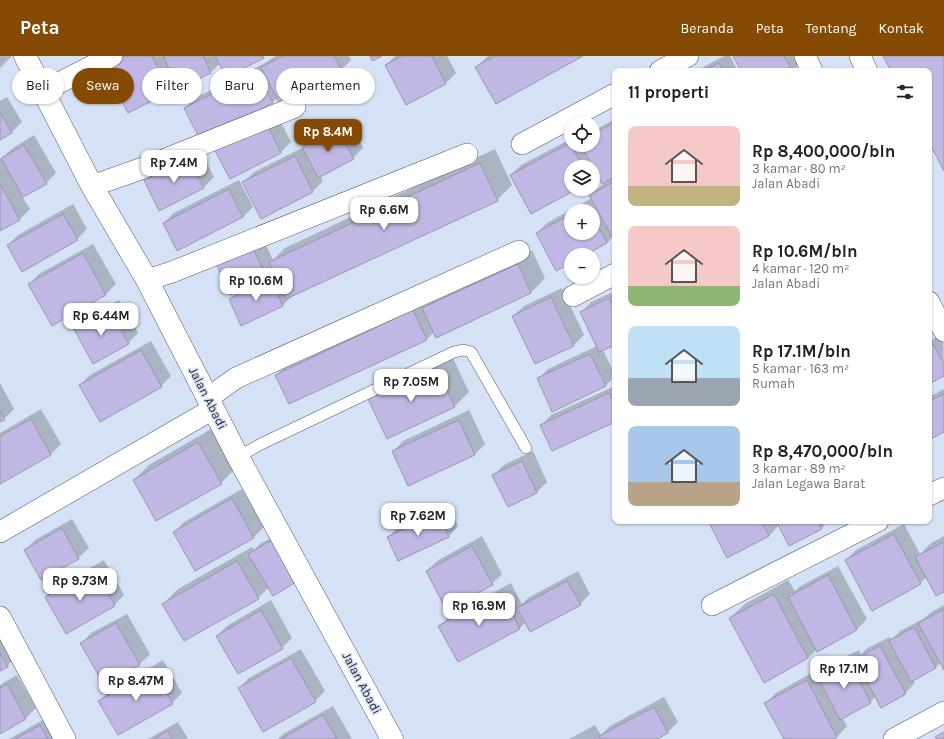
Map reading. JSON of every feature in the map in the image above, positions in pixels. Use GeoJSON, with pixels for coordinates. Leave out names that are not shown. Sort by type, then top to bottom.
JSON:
{"type":"FeatureCollection","features":[{"type":"Feature","properties":{"kind":"street","name":"Jalan Abadi"},"geometry":{"type":"LineString","coordinates":[[25,56],[31,68]]}},
{"type":"Feature","properties":{"kind":"street"},"geometry":{"type":"LineString","coordinates":[[64,80],[112,56]]}},
{"type":"Feature","properties":{"kind":"street"},"geometry":{"type":"LineString","coordinates":[[666,68],[688,56]]}},
{"type":"Feature","properties":{"kind":"street"},"geometry":{"type":"LineString","coordinates":[[805,56],[811,68]]}},
{"type":"Feature","properties":{"kind":"street"},"geometry":{"type":"LineString","coordinates":[[860,56],[866,68]]}},
{"type":"Feature","properties":{"kind":"street"},"geometry":{"type":"LineString","coordinates":[[522,144],[612,96]]}},
{"type":"Feature","properties":{"kind":"street","name":"Jalan Abadi"},"geometry":{"type":"LineString","coordinates":[[49,104],[92,186],[146,280],[238,457],[392,739]]}},
{"type":"Feature","properties":{"kind":"street"},"geometry":{"type":"LineString","coordinates":[[92,186],[146,167],[295,107]]}},
{"type":"Feature","properties":{"kind":"street"},"geometry":{"type":"LineString","coordinates":[[146,280],[179,269],[467,154]]}},
{"type":"Feature","properties":{"kind":"street"},"geometry":{"type":"LineString","coordinates":[[0,532],[210,403],[236,378],[519,251]]}},
{"type":"Feature","properties":{"kind":"street"},"geometry":{"type":"LineString","coordinates":[[573,296],[612,276]]}},
{"type":"Feature","properties":{"kind":"street"},"geometry":{"type":"LineString","coordinates":[[932,308],[944,331]]}},
{"type":"Feature","properties":{"kind":"street"},"geometry":{"type":"LineString","coordinates":[[932,494],[944,488]]}},
{"type":"Feature","properties":{"kind":"street"},"geometry":{"type":"LineString","coordinates":[[712,605],[872,524]]}},
{"type":"Feature","properties":{"kind":"street"},"geometry":{"type":"LineString","coordinates":[[0,617],[65,739]]}},
{"type":"Feature","properties":{"kind":"street"},"geometry":{"type":"LineString","coordinates":[[894,739],[944,712]]}},
{"type":"Feature","properties":{"kind":"lane"},"geometry":{"type":"LineString","coordinates":[[238,457],[260,444],[325,413],[454,352],[463,350],[471,352],[526,448]]}},
{"type":"Feature","properties":{"kind":"building"},"geometry":{"type":"Polygon","coordinates":[[[125,56],[152,56],[158,68],[142,68],[142,104],[146,104],[128,113],[123,104],[134,104],[134,68],[104,67],[125,56]]]}},
{"type":"Feature","properties":{"kind":"building"},"geometry":{"type":"Polygon","coordinates":[[[163,56],[203,56],[210,74],[202,78],[202,68],[169,68],[163,56]]]}},
{"type":"Feature","properties":{"kind":"building"},"geometry":{"type":"Polygon","coordinates":[[[215,56],[263,56],[264,58],[244,68],[221,68],[215,56]]]}},
{"type":"Feature","properties":{"kind":"building"},"geometry":{"type":"Polygon","coordinates":[[[283,56],[334,56],[340,68],[276,68],[276,97],[268,81],[268,68],[261,67],[283,56]]]}},
{"type":"Feature","properties":{"kind":"building"},"geometry":{"type":"Polygon","coordinates":[[[370,56],[382,56],[372,61],[370,56]]]}},
{"type":"Feature","properties":{"kind":"building"},"geometry":{"type":"Polygon","coordinates":[[[402,56],[432,56],[446,84],[406,105],[385,65],[402,56]]]}},
{"type":"Feature","properties":{"kind":"building"},"geometry":{"type":"Polygon","coordinates":[[[495,56],[583,56],[496,104],[475,67],[495,56]]]}},
{"type":"Feature","properties":{"kind":"building"},"geometry":{"type":"Polygon","coordinates":[[[733,56],[784,56],[790,68],[739,68],[733,56]]]}},
{"type":"Feature","properties":{"kind":"building"},"geometry":{"type":"Polygon","coordinates":[[[883,56],[944,56],[944,171],[932,148],[932,68],[889,68],[883,56]]]}},
{"type":"Feature","properties":{"kind":"building"},"geometry":{"type":"Polygon","coordinates":[[[719,63],[722,68],[709,68],[719,63]]]}},
{"type":"Feature","properties":{"kind":"building"},"geometry":{"type":"Polygon","coordinates":[[[268,93],[273,103],[200,140],[184,108],[192,104],[202,104],[202,99],[210,95],[210,104],[268,104],[268,93]]]}},
{"type":"Feature","properties":{"kind":"building"},"geometry":{"type":"Polygon","coordinates":[[[0,112],[12,133],[0,140],[0,112]]]}},
{"type":"Feature","properties":{"kind":"building"},"geometry":{"type":"Polygon","coordinates":[[[265,120],[281,153],[230,179],[213,147],[265,120]]]}},
{"type":"Feature","properties":{"kind":"building"},"geometry":{"type":"Polygon","coordinates":[[[612,124],[612,179],[602,184],[600,180],[600,160],[589,160],[585,152],[600,152],[600,130],[612,124]]]}},
{"type":"Feature","properties":{"kind":"building"},"geometry":{"type":"Polygon","coordinates":[[[338,129],[354,159],[318,178],[302,147],[338,129]]]}},
{"type":"Feature","properties":{"kind":"building"},"geometry":{"type":"Polygon","coordinates":[[[24,145],[47,184],[23,197],[1,158],[24,145]]]}},
{"type":"Feature","properties":{"kind":"building"},"geometry":{"type":"Polygon","coordinates":[[[564,146],[564,152],[575,152],[579,160],[564,160],[564,196],[531,214],[510,175],[564,146]]]}},
{"type":"Feature","properties":{"kind":"building"},"geometry":{"type":"Polygon","coordinates":[[[295,156],[313,192],[261,219],[242,182],[295,156]]]}},
{"type":"Feature","properties":{"kind":"building"},"geometry":{"type":"Polygon","coordinates":[[[188,158],[204,188],[159,211],[144,180],[188,158]]]}},
{"type":"Feature","properties":{"kind":"building"},"geometry":{"type":"Polygon","coordinates":[[[480,163],[498,201],[286,299],[269,262],[480,163]]]}},
{"type":"Feature","properties":{"kind":"building"},"geometry":{"type":"Polygon","coordinates":[[[612,183],[612,237],[600,215],[600,204],[594,204],[590,196],[600,196],[600,189],[612,183]]]}},
{"type":"Feature","properties":{"kind":"building"},"geometry":{"type":"Polygon","coordinates":[[[0,184],[20,220],[0,231],[0,184]]]}},
{"type":"Feature","properties":{"kind":"building"},"geometry":{"type":"Polygon","coordinates":[[[229,189],[243,217],[177,251],[163,223],[229,189]]]}},
{"type":"Feature","properties":{"kind":"building"},"geometry":{"type":"Polygon","coordinates":[[[63,214],[78,240],[22,272],[7,245],[63,214]]]}},
{"type":"Feature","properties":{"kind":"building"},"geometry":{"type":"Polygon","coordinates":[[[564,218],[564,240],[600,240],[600,230],[607,243],[598,248],[564,248],[564,267],[556,271],[536,233],[564,218]]]}},
{"type":"Feature","properties":{"kind":"building"},"geometry":{"type":"Polygon","coordinates":[[[250,242],[267,278],[230,295],[214,259],[250,242]]]}},
{"type":"Feature","properties":{"kind":"building"},"geometry":{"type":"Polygon","coordinates":[[[83,253],[106,295],[52,326],[28,284],[83,253]]]}},
{"type":"Feature","properties":{"kind":"building"},"geometry":{"type":"Polygon","coordinates":[[[518,264],[531,293],[436,338],[422,308],[518,264]]]}},
{"type":"Feature","properties":{"kind":"building"},"geometry":{"type":"Polygon","coordinates":[[[271,279],[283,306],[241,326],[229,299],[271,279]]]}},
{"type":"Feature","properties":{"kind":"building"},"geometry":{"type":"Polygon","coordinates":[[[551,297],[574,346],[535,364],[512,316],[551,297]]]}},
{"type":"Feature","properties":{"kind":"building"},"geometry":{"type":"Polygon","coordinates":[[[609,298],[612,304],[612,346],[599,352],[580,312],[609,298]]]}},
{"type":"Feature","properties":{"kind":"building"},"geometry":{"type":"Polygon","coordinates":[[[109,309],[129,344],[93,364],[74,329],[109,309]]]}},
{"type":"Feature","properties":{"kind":"building"},"geometry":{"type":"Polygon","coordinates":[[[413,310],[427,340],[289,404],[275,375],[413,310]]]}},
{"type":"Feature","properties":{"kind":"building"},"geometry":{"type":"Polygon","coordinates":[[[932,344],[944,364],[944,376],[932,382],[932,344]]]}},
{"type":"Feature","properties":{"kind":"building"},"geometry":{"type":"Polygon","coordinates":[[[141,350],[162,387],[100,422],[79,385],[141,350]]]}},
{"type":"Feature","properties":{"kind":"building"},"geometry":{"type":"Polygon","coordinates":[[[590,354],[606,386],[552,412],[537,378],[590,354]]]}},
{"type":"Feature","properties":{"kind":"building"},"geometry":{"type":"Polygon","coordinates":[[[436,368],[455,407],[387,439],[368,399],[436,368]]]}},
{"type":"Feature","properties":{"kind":"building"},"geometry":{"type":"Polygon","coordinates":[[[609,393],[612,399],[612,423],[552,451],[540,425],[609,393]]]}},
{"type":"Feature","properties":{"kind":"building"},"geometry":{"type":"Polygon","coordinates":[[[944,394],[944,432],[932,438],[932,400],[944,394]]]}},
{"type":"Feature","properties":{"kind":"building"},"geometry":{"type":"Polygon","coordinates":[[[0,411],[5,420],[0,422],[0,411]]]}},
{"type":"Feature","properties":{"kind":"building"},"geometry":{"type":"Polygon","coordinates":[[[31,419],[51,455],[0,484],[0,436],[31,419]]]}},
{"type":"Feature","properties":{"kind":"building"},"geometry":{"type":"Polygon","coordinates":[[[459,420],[475,455],[408,486],[392,451],[459,420]]]}},
{"type":"Feature","properties":{"kind":"building"},"geometry":{"type":"Polygon","coordinates":[[[198,442],[222,484],[156,521],[133,480],[198,442]]]}},
{"type":"Feature","properties":{"kind":"building"},"geometry":{"type":"Polygon","coordinates":[[[522,461],[537,493],[508,507],[492,475],[522,461]]]}},
{"type":"Feature","properties":{"kind":"building"},"geometry":{"type":"Polygon","coordinates":[[[232,498],[254,538],[195,571],[173,532],[232,498]]]}},
{"type":"Feature","properties":{"kind":"building"},"geometry":{"type":"Polygon","coordinates":[[[438,513],[449,537],[398,561],[387,537],[438,513]]]}},
{"type":"Feature","properties":{"kind":"building"},"geometry":{"type":"Polygon","coordinates":[[[710,524],[763,524],[769,536],[727,558],[710,524]]]}},
{"type":"Feature","properties":{"kind":"building"},"geometry":{"type":"Polygon","coordinates":[[[778,524],[820,524],[822,529],[789,546],[778,524]]]}},
{"type":"Feature","properties":{"kind":"building"},"geometry":{"type":"Polygon","coordinates":[[[62,528],[79,559],[41,580],[24,550],[62,528]]]}},
{"type":"Feature","properties":{"kind":"building"},"geometry":{"type":"Polygon","coordinates":[[[894,534],[921,584],[872,611],[845,560],[894,534]]]}},
{"type":"Feature","properties":{"kind":"building"},"geometry":{"type":"Polygon","coordinates":[[[272,540],[296,582],[273,596],[248,554],[272,540]]]}},
{"type":"Feature","properties":{"kind":"building"},"geometry":{"type":"Polygon","coordinates":[[[944,542],[944,592],[936,596],[915,557],[944,542]]]}},
{"type":"Feature","properties":{"kind":"building"},"geometry":{"type":"Polygon","coordinates":[[[472,546],[493,585],[446,609],[426,571],[472,546]]]}},
{"type":"Feature","properties":{"kind":"building"},"geometry":{"type":"Polygon","coordinates":[[[237,561],[259,599],[184,641],[162,604],[237,561]]]}},
{"type":"Feature","properties":{"kind":"building"},"geometry":{"type":"Polygon","coordinates":[[[94,569],[115,606],[66,634],[45,597],[94,569]]]}},
{"type":"Feature","properties":{"kind":"building"},"geometry":{"type":"Polygon","coordinates":[[[828,575],[857,630],[817,652],[788,597],[828,575]]]}},
{"type":"Feature","properties":{"kind":"building"},"geometry":{"type":"Polygon","coordinates":[[[567,581],[581,605],[530,632],[517,608],[567,581]]]}},
{"type":"Feature","properties":{"kind":"building"},"geometry":{"type":"Polygon","coordinates":[[[501,592],[520,629],[458,662],[438,626],[501,592]]]}},
{"type":"Feature","properties":{"kind":"building"},"geometry":{"type":"Polygon","coordinates":[[[774,594],[808,658],[764,683],[729,618],[774,594]]]}},
{"type":"Feature","properties":{"kind":"building"},"geometry":{"type":"Polygon","coordinates":[[[944,609],[944,670],[918,623],[944,609]]]}},
{"type":"Feature","properties":{"kind":"building"},"geometry":{"type":"Polygon","coordinates":[[[261,610],[283,649],[238,674],[216,636],[261,610]]]}},
{"type":"Feature","properties":{"kind":"building"},"geometry":{"type":"Polygon","coordinates":[[[116,623],[140,665],[104,685],[80,643],[116,623]]]}},
{"type":"Feature","properties":{"kind":"building"},"geometry":{"type":"Polygon","coordinates":[[[914,627],[936,668],[911,682],[889,641],[914,627]]]}},
{"type":"Feature","properties":{"kind":"building"},"geometry":{"type":"Polygon","coordinates":[[[880,646],[906,694],[881,708],[855,659],[880,646]]]}},
{"type":"Feature","properties":{"kind":"building"},"geometry":{"type":"Polygon","coordinates":[[[0,653],[8,667],[0,671],[0,653]]]}},
{"type":"Feature","properties":{"kind":"building"},"geometry":{"type":"Polygon","coordinates":[[[291,658],[316,702],[263,732],[238,688],[291,658]]]}},
{"type":"Feature","properties":{"kind":"building"},"geometry":{"type":"Polygon","coordinates":[[[848,660],[871,703],[840,720],[817,676],[848,660]]]}},
{"type":"Feature","properties":{"kind":"building"},"geometry":{"type":"Polygon","coordinates":[[[153,670],[173,704],[118,735],[98,701],[153,670]]]}},
{"type":"Feature","properties":{"kind":"building"},"geometry":{"type":"Polygon","coordinates":[[[807,680],[837,737],[834,739],[784,739],[764,703],[807,680]]]}},
{"type":"Feature","properties":{"kind":"building"},"geometry":{"type":"Polygon","coordinates":[[[7,684],[26,719],[0,734],[0,688],[7,684]]]}},
{"type":"Feature","properties":{"kind":"building"},"geometry":{"type":"Polygon","coordinates":[[[654,707],[668,733],[657,739],[601,739],[599,736],[654,707]]]}},
{"type":"Feature","properties":{"kind":"building"},"geometry":{"type":"Polygon","coordinates":[[[323,715],[337,739],[281,739],[323,715]]]}},
{"type":"Feature","properties":{"kind":"building"},"geometry":{"type":"Polygon","coordinates":[[[40,725],[48,739],[15,739],[40,725]]]}},
{"type":"Feature","properties":{"kind":"building"},"geometry":{"type":"Polygon","coordinates":[[[168,731],[172,739],[154,739],[168,731]]]}},
{"type":"Feature","properties":{"kind":"building"},"geometry":{"type":"Polygon","coordinates":[[[944,732],[944,739],[937,739],[935,737],[944,732]]]}}]}
